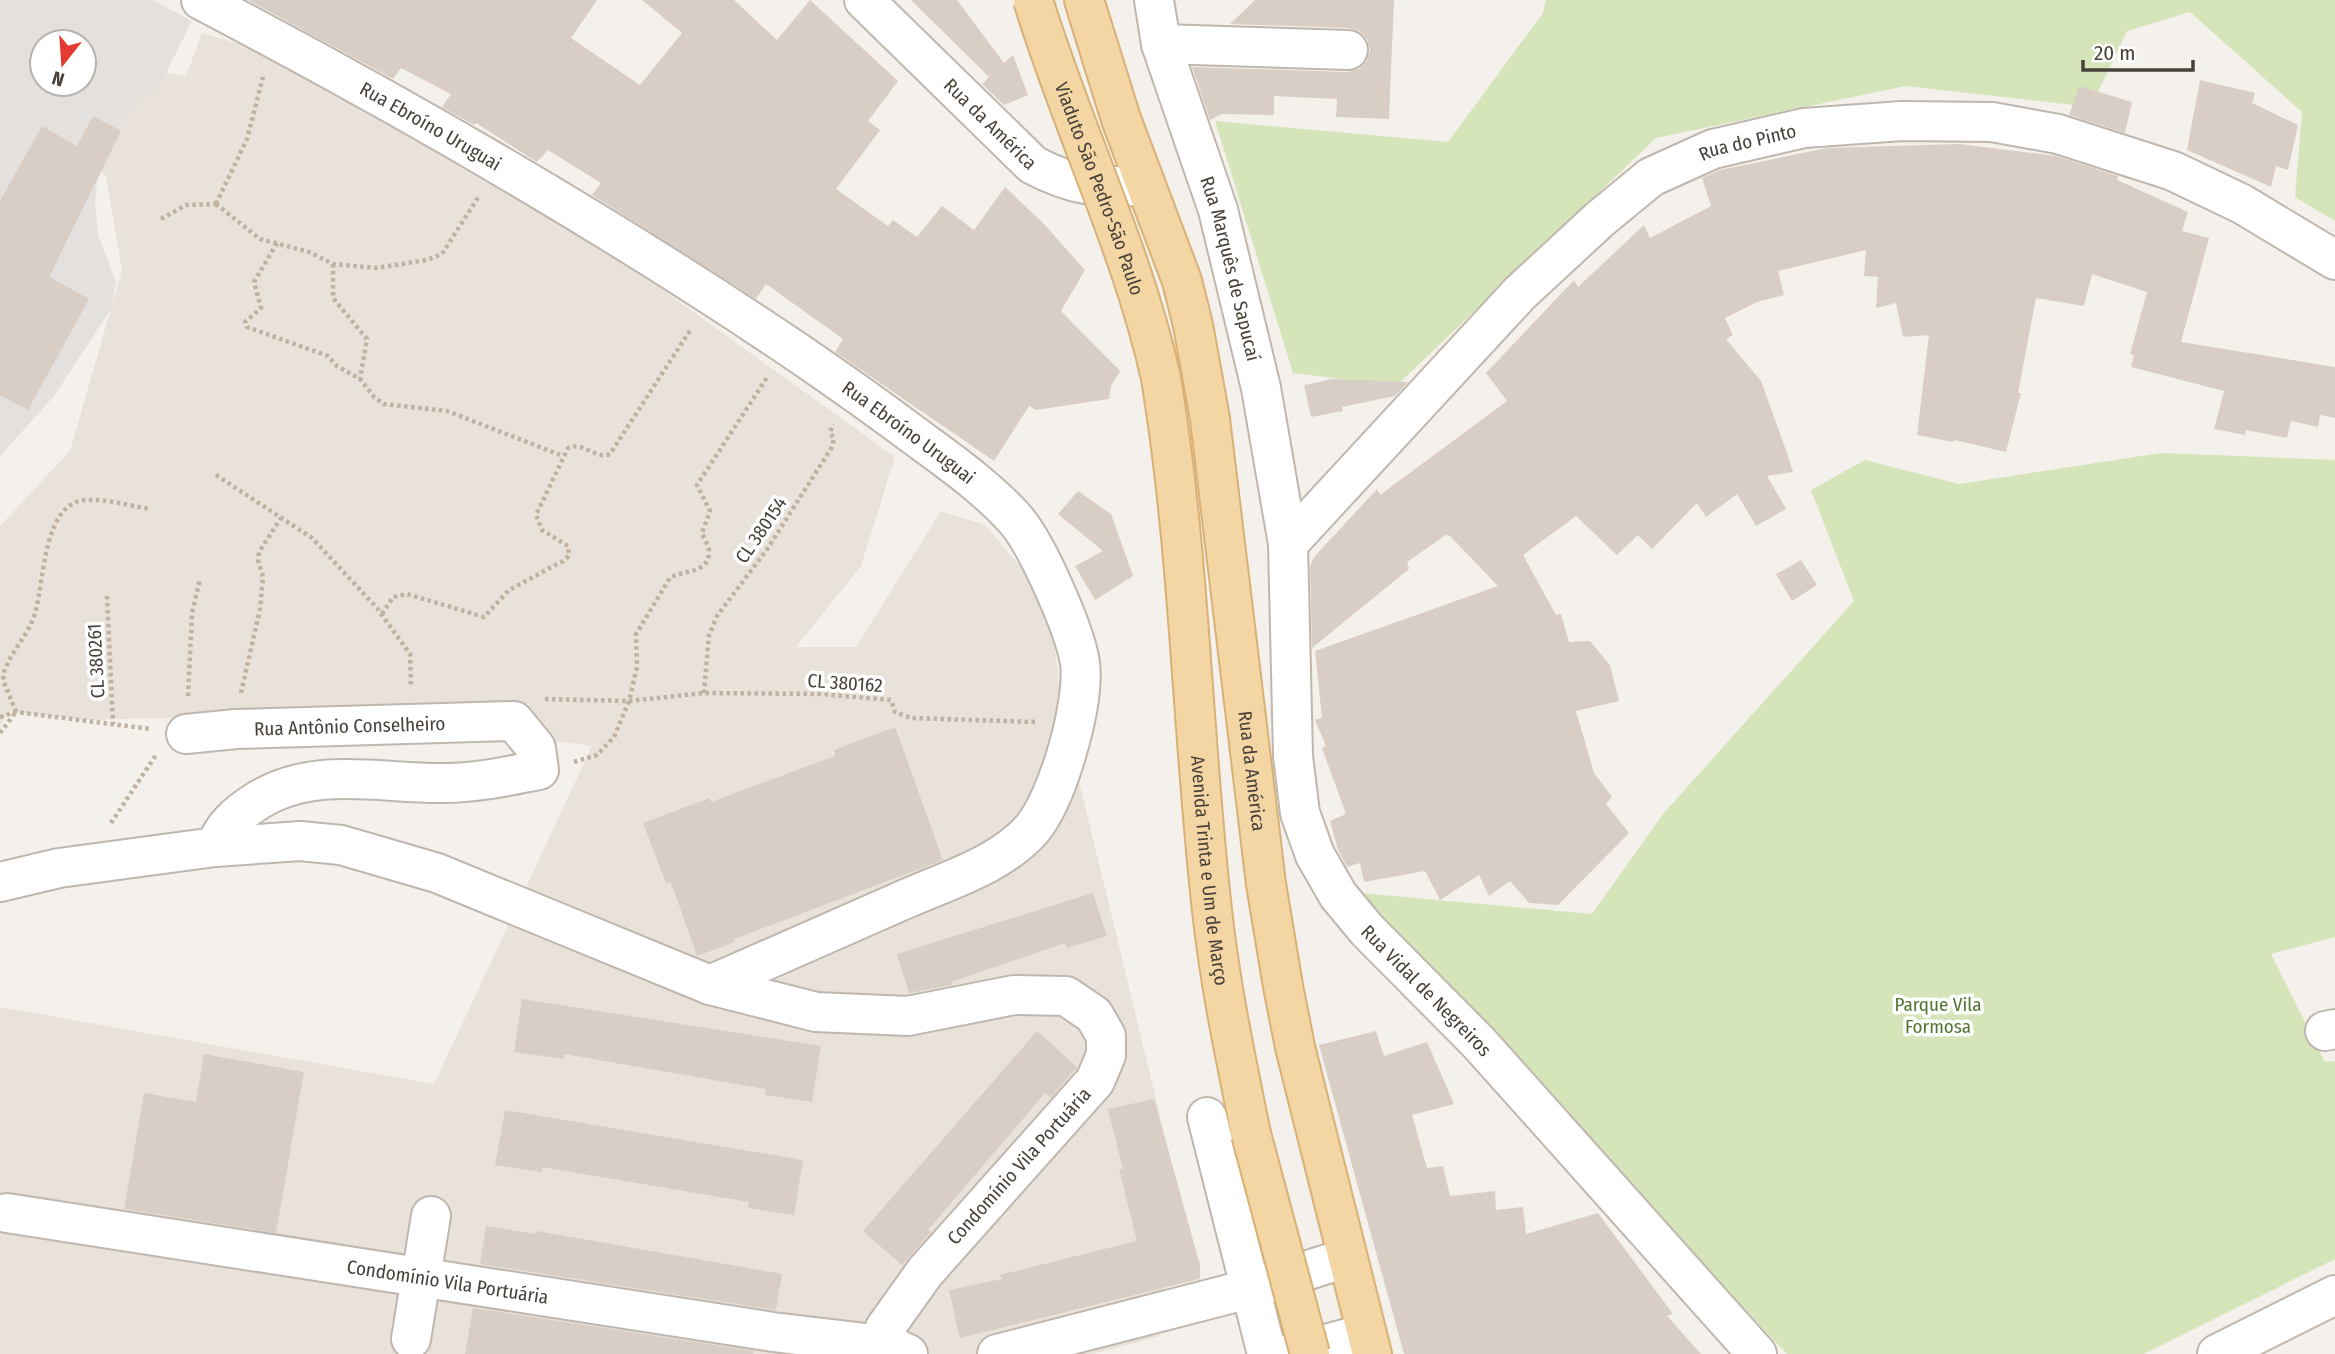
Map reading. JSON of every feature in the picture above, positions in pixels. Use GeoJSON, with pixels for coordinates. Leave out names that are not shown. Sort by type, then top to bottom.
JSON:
{"type":"FeatureCollection","features":[{"type":"Feature","properties":{"kind":"main road","name":"Viaduto São Pedro-São Paulo"},"geometry":{"type":"LineString","coordinates":[[1033,0],[1132,273],[1161,379]]}},
{"type":"Feature","properties":{"kind":"main road","name":"Rua da América"},"geometry":{"type":"LineString","coordinates":[[1084,0],[1095,45],[1182,281],[1193,325],[1210,419],[1266,884],[1295,1047],[1369,1344]]}},
{"type":"Feature","properties":{"kind":"main road","name":"Avenida Trinta e Um de Março"},"geometry":{"type":"LineString","coordinates":[[1161,379],[1174,465],[1212,911],[1226,1008],[1251,1134],[1310,1354]]}},
{"type":"Feature","properties":{"kind":"street","name":"Rua Ebroíno Uruguai"},"geometry":{"type":"LineString","coordinates":[[201,0],[498,164],[743,313],[971,477],[1018,522],[1061,602],[1074,641],[1080,676],[1073,725],[1050,801],[1032,828],[1012,847],[988,862],[710,985]]}},
{"type":"Feature","properties":{"kind":"street","name":"Rua da América"},"geometry":{"type":"LineString","coordinates":[[864,0],[1033,164],[1061,180],[1087,187],[1146,186]]}},
{"type":"Feature","properties":{"kind":"street","name":"Rua Marquês de Sapucaí"},"geometry":{"type":"LineString","coordinates":[[1154,0],[1161,44],[1198,145],[1228,247],[1261,388],[1288,544]]}},
{"type":"Feature","properties":{"kind":"street"},"geometry":{"type":"LineString","coordinates":[[1161,44],[1348,50]]}},
{"type":"Feature","properties":{"kind":"street","name":"Rua do Pinto"},"geometry":{"type":"LineString","coordinates":[[1288,544],[1520,293],[1651,177],[1713,149],[1804,128],[1902,121],[2005,124],[2058,134],[2173,171],[2242,204],[2335,260]]}},
{"type":"Feature","properties":{"kind":"street","name":"Rua Vidal de Negreiros"},"geometry":{"type":"LineString","coordinates":[[1288,544],[1293,757],[1300,813],[1315,855],[1338,895],[1367,930],[1479,1043],[1758,1354]]}},
{"type":"Feature","properties":{"kind":"street"},"geometry":{"type":"LineString","coordinates":[[215,847],[222,828],[238,813],[295,783],[327,779],[447,783],[498,778],[539,770],[536,748],[514,721]]}},
{"type":"Feature","properties":{"kind":"street","name":"Rua Antônio Conselheiro"},"geometry":{"type":"LineString","coordinates":[[186,734],[514,721]]}},
{"type":"Feature","properties":{"kind":"street","name":"Condomínio Vila Portuária"},"geometry":{"type":"LineString","coordinates":[[0,882],[59,868],[215,847],[300,841],[359,848],[437,873],[710,985],[816,1012],[908,1016],[1014,995],[1066,996],[1094,1015],[1106,1036],[1106,1055],[1095,1081],[925,1272],[893,1313],[885,1328],[899,1350]]}},
{"type":"Feature","properties":{"kind":"street"},"geometry":{"type":"LineString","coordinates":[[1207,1117],[1267,1354]]}},
{"type":"Feature","properties":{"kind":"street","name":"Condomínio Vila Portuária"},"geometry":{"type":"LineString","coordinates":[[7,1213],[899,1350]]}},
{"type":"Feature","properties":{"kind":"street"},"geometry":{"type":"LineString","coordinates":[[411,1339],[431,1216]]}},
{"type":"Feature","properties":{"kind":"street"},"geometry":{"type":"LineString","coordinates":[[997,1354],[1249,1289],[1346,1258]]}},
{"type":"Feature","properties":{"kind":"street"},"geometry":{"type":"LineString","coordinates":[[2217,1354],[2335,1295]]}},
{"type":"Feature","properties":{"kind":"street"},"geometry":{"type":"LineString","coordinates":[[1289,1354],[1369,1344]]}},
{"type":"Feature","properties":{"kind":"path"},"geometry":{"type":"LineString","coordinates":[[216,204],[247,139],[265,68]]}},
{"type":"Feature","properties":{"kind":"path"},"geometry":{"type":"LineString","coordinates":[[161,219],[186,205],[216,204],[260,239],[333,264],[376,268],[427,260],[442,254],[484,188]]}},
{"type":"Feature","properties":{"kind":"path"},"geometry":{"type":"LineString","coordinates":[[276,243],[253,285],[260,310],[245,325],[328,356],[337,366],[360,379],[374,397],[384,404],[447,411],[563,456]]}},
{"type":"Feature","properties":{"kind":"path"},"geometry":{"type":"LineString","coordinates":[[333,264],[333,298],[367,340],[360,379]]}},
{"type":"Feature","properties":{"kind":"path"},"geometry":{"type":"LineString","coordinates":[[382,614],[393,597],[407,594],[484,617],[509,590],[569,556],[568,546],[542,530],[536,515],[563,456],[573,445],[601,456],[610,454],[696,321]]}},
{"type":"Feature","properties":{"kind":"path"},"geometry":{"type":"LineString","coordinates":[[539,770],[597,755],[614,737],[629,701],[638,657],[634,645],[636,634],[670,578],[698,570],[707,558],[708,546],[702,533],[710,511],[697,489],[699,481],[789,346]]}},
{"type":"Feature","properties":{"kind":"path","name":"CL 380154"},"geometry":{"type":"LineString","coordinates":[[704,693],[709,635],[717,616],[768,548],[832,447],[834,438],[830,430],[854,391]]}},
{"type":"Feature","properties":{"kind":"path"},"geometry":{"type":"LineString","coordinates":[[216,475],[312,538],[382,614],[406,647]]}},
{"type":"Feature","properties":{"kind":"path"},"geometry":{"type":"LineString","coordinates":[[16,712],[3,680],[4,671],[30,628],[36,612],[56,519],[68,506],[83,500],[149,509]]}},
{"type":"Feature","properties":{"kind":"path"},"geometry":{"type":"LineString","coordinates":[[224,731],[228,709],[240,698],[260,609],[264,577],[258,560],[259,552],[281,518]]}},
{"type":"Feature","properties":{"kind":"path"},"geometry":{"type":"LineString","coordinates":[[186,734],[192,613],[200,579]]}},
{"type":"Feature","properties":{"kind":"path","name":"CL 380261"},"geometry":{"type":"LineString","coordinates":[[16,712],[116,724],[107,596]]}},
{"type":"Feature","properties":{"kind":"path","name":"CL 380162"},"geometry":{"type":"LineString","coordinates":[[514,721],[531,703],[541,700],[629,701],[704,693],[820,694],[885,699],[891,700],[895,712],[902,717],[1049,723]]}},
{"type":"Feature","properties":{"kind":"path"},"geometry":{"type":"LineString","coordinates":[[0,717],[16,712]]}},
{"type":"Feature","properties":{"kind":"path"},"geometry":{"type":"LineString","coordinates":[[0,733],[16,712]]}},
{"type":"Feature","properties":{"kind":"path"},"geometry":{"type":"LineString","coordinates":[[107,828],[153,757]]}},
{"type":"Feature","properties":{"kind":"shaded area"},"geometry":{"type":"Polygon","coordinates":[[[0,0],[153,0],[192,21],[157,91],[137,103],[121,125],[97,182],[95,202],[98,235],[116,282],[111,309],[54,396],[0,456],[0,0]]]}},
{"type":"Feature","properties":{"kind":"shaded area"},"geometry":{"type":"Polygon","coordinates":[[[202,33],[260,50],[485,162],[895,457],[861,566],[796,647],[856,647],[941,511],[985,525],[1032,580],[1053,634],[1064,719],[1197,1268],[1152,1297],[1160,1336],[1094,1354],[0,1354],[0,1007],[434,1084],[592,746],[338,713],[86,720],[9,712],[0,726],[0,526],[70,451],[122,270],[106,176],[53,126],[142,70],[186,76],[202,33]]]}},
{"type":"Feature","properties":{"kind":"green space"},"geometry":{"type":"Polygon","coordinates":[[[1546,0],[2335,0],[2335,221],[2295,197],[2302,112],[2190,12],[2127,31],[2091,107],[1906,86],[1656,138],[1396,386],[1293,373],[1215,121],[1448,142],[1543,13],[1546,0]]]}},
{"type":"Feature","properties":{"kind":"green space","name":"Parque Vila Formosa"},"geometry":{"type":"Polygon","coordinates":[[[2161,453],[2335,460],[2335,937],[2271,954],[2325,1062],[2335,1061],[2335,1259],[2144,1354],[1787,1354],[1349,892],[1592,914],[1663,814],[1854,601],[1811,490],[1865,460],[1959,484],[2161,453]]]}},
{"type":"Feature","properties":{"kind":"building"},"geometry":{"type":"Polygon","coordinates":[[[248,0],[597,0],[571,38],[640,85],[682,33],[642,0],[734,0],[777,40],[810,0],[898,81],[868,121],[880,130],[836,189],[888,226],[893,220],[917,237],[942,206],[974,230],[1005,187],[1043,223],[1085,270],[1061,311],[1120,371],[1111,386],[1109,399],[1036,410],[1029,406],[994,461],[835,352],[843,339],[766,284],[756,299],[592,195],[601,183],[548,150],[537,162],[476,123],[474,125],[442,107],[451,94],[401,68],[393,79],[248,0]]]}},
{"type":"Feature","properties":{"kind":"building"},"geometry":{"type":"Polygon","coordinates":[[[911,0],[957,0],[1004,63],[1013,55],[1028,95],[1004,105],[982,84],[989,77],[911,0]]]}},
{"type":"Feature","properties":{"kind":"building"},"geometry":{"type":"Polygon","coordinates":[[[1255,0],[1394,0],[1389,119],[1336,117],[1337,99],[1274,96],[1274,115],[1222,114],[1210,120],[1192,67],[1347,72],[1359,69],[1367,61],[1370,50],[1367,39],[1359,31],[1349,28],[1230,24],[1255,0]]]}},
{"type":"Feature","properties":{"kind":"building"},"geometry":{"type":"Polygon","coordinates":[[[2200,80],[2255,93],[2252,103],[2298,125],[2288,170],[2276,166],[2271,187],[2187,150],[2200,80]]]}},
{"type":"Feature","properties":{"kind":"building"},"geometry":{"type":"Polygon","coordinates":[[[2079,86],[2132,102],[2125,133],[2069,115],[2079,86]]]}},
{"type":"Feature","properties":{"kind":"building"},"geometry":{"type":"Polygon","coordinates":[[[93,116],[121,131],[49,277],[89,299],[28,410],[0,395],[0,201],[42,126],[77,146],[93,116]]]}},
{"type":"Feature","properties":{"kind":"building"},"geometry":{"type":"Polygon","coordinates":[[[1959,144],[2056,156],[2118,176],[2117,180],[2188,212],[2182,231],[2209,238],[2181,342],[2335,367],[2335,418],[2320,415],[2318,427],[2291,421],[2287,438],[2246,430],[2245,435],[2214,429],[2224,391],[2131,367],[2134,355],[2130,354],[2147,292],[2092,274],[2084,306],[2036,298],[2018,393],[2021,393],[2006,452],[1917,435],[1929,335],[1903,337],[1896,303],[1876,308],[1878,277],[1864,276],[1866,250],[1778,271],[1784,295],[1757,302],[1725,318],[1733,335],[1726,339],[1761,381],[1786,450],[1793,472],[1767,476],[1786,509],[1756,526],[1737,494],[1706,517],[1697,503],[1652,549],[1638,535],[1617,555],[1576,516],[1523,555],[1556,615],[1561,614],[1569,642],[1590,641],[1610,665],[1619,701],[1576,711],[1594,773],[1612,797],[1606,804],[1629,833],[1558,905],[1529,903],[1510,881],[1489,896],[1479,875],[1440,900],[1425,871],[1364,882],[1360,863],[1347,867],[1338,850],[1330,821],[1346,814],[1322,748],[1326,746],[1315,720],[1322,718],[1315,651],[1498,586],[1446,535],[1407,562],[1409,569],[1312,648],[1310,566],[1315,556],[1377,489],[1380,495],[1507,401],[1486,373],[1574,280],[1578,287],[1644,225],[1650,238],[1711,206],[1702,178],[1720,170],[1827,148],[1959,144]]]}},
{"type":"Feature","properties":{"kind":"building"},"geometry":{"type":"Polygon","coordinates":[[[1332,379],[1408,382],[1395,396],[1342,407],[1343,411],[1311,417],[1304,385],[1332,379]]]}},
{"type":"Feature","properties":{"kind":"building"},"geometry":{"type":"Polygon","coordinates":[[[1078,491],[1111,514],[1133,576],[1095,600],[1075,566],[1103,551],[1058,514],[1078,491]]]}},
{"type":"Feature","properties":{"kind":"building"},"geometry":{"type":"Polygon","coordinates":[[[1801,560],[1817,585],[1792,601],[1776,574],[1801,560]]]}},
{"type":"Feature","properties":{"kind":"building"},"geometry":{"type":"Polygon","coordinates":[[[895,727],[943,860],[734,939],[735,942],[697,956],[671,882],[666,883],[643,823],[710,798],[711,802],[835,756],[834,750],[895,727]]]}},
{"type":"Feature","properties":{"kind":"building"},"geometry":{"type":"Polygon","coordinates":[[[1093,893],[1107,936],[1067,948],[1065,943],[951,982],[952,985],[909,993],[897,954],[1093,893]]]}},
{"type":"Feature","properties":{"kind":"building"},"geometry":{"type":"Polygon","coordinates":[[[522,999],[821,1046],[812,1102],[765,1095],[766,1089],[564,1054],[564,1059],[514,1052],[522,999]]]}},
{"type":"Feature","properties":{"kind":"building"},"geometry":{"type":"Polygon","coordinates":[[[1037,1031],[1077,1067],[1051,1098],[1045,1093],[928,1230],[931,1232],[902,1265],[863,1231],[1037,1031]]]}},
{"type":"Feature","properties":{"kind":"building"},"geometry":{"type":"Polygon","coordinates":[[[1376,1031],[1384,1056],[1427,1042],[1454,1104],[1412,1115],[1427,1168],[1443,1166],[1450,1196],[1495,1191],[1496,1210],[1523,1207],[1526,1234],[1598,1213],[1673,1314],[1667,1316],[1701,1354],[1404,1354],[1319,1045],[1376,1031]]]}},
{"type":"Feature","properties":{"kind":"building"},"geometry":{"type":"Polygon","coordinates":[[[204,1054],[304,1072],[276,1233],[124,1209],[144,1093],[196,1102],[204,1054]]]}},
{"type":"Feature","properties":{"kind":"building"},"geometry":{"type":"Polygon","coordinates":[[[1154,1099],[1200,1265],[1200,1279],[960,1338],[949,1290],[1002,1279],[1000,1275],[1137,1241],[1119,1169],[1123,1169],[1108,1109],[1154,1099]]]}},
{"type":"Feature","properties":{"kind":"building"},"geometry":{"type":"Polygon","coordinates":[[[505,1110],[803,1160],[794,1215],[748,1208],[749,1202],[542,1167],[542,1172],[495,1165],[505,1110]]]}},
{"type":"Feature","properties":{"kind":"building"},"geometry":{"type":"Polygon","coordinates":[[[486,1226],[536,1234],[537,1231],[782,1274],[776,1310],[480,1264],[486,1226]]]}},
{"type":"Feature","properties":{"kind":"building"},"geometry":{"type":"Polygon","coordinates":[[[473,1308],[754,1351],[753,1354],[465,1354],[473,1308]]]}}]}
